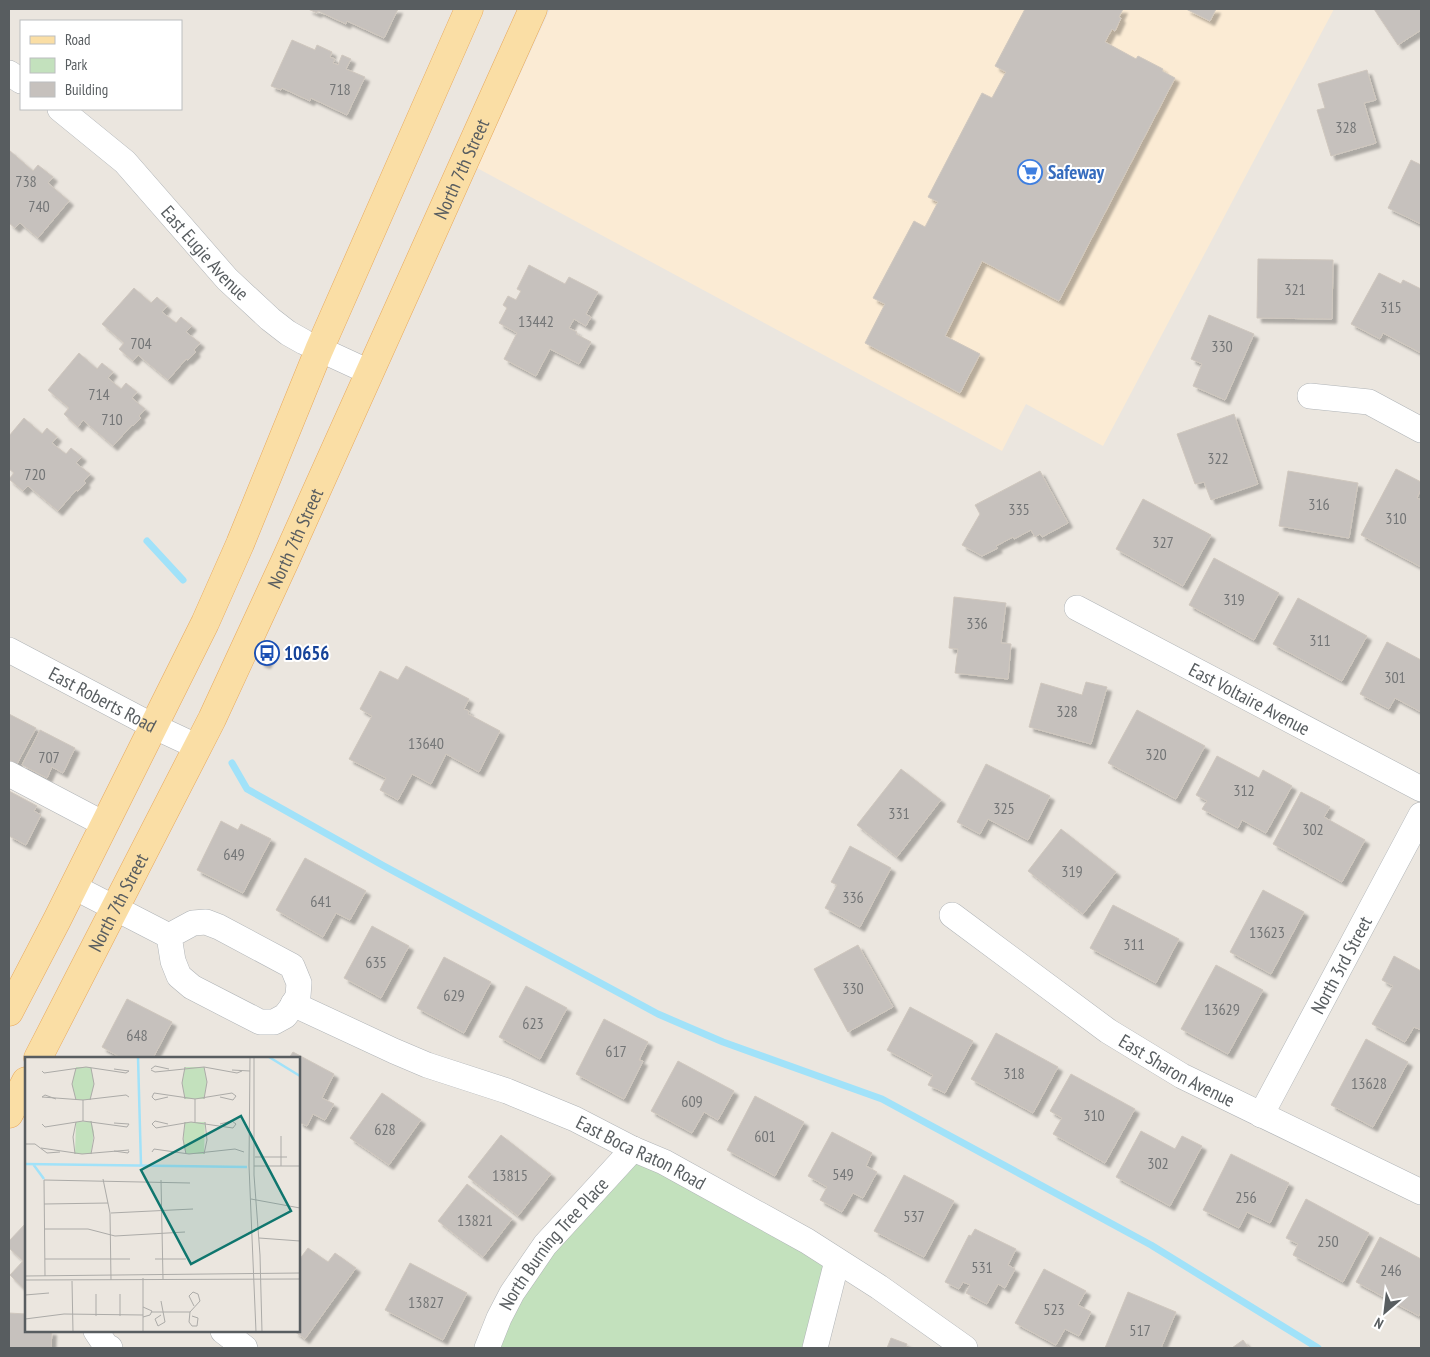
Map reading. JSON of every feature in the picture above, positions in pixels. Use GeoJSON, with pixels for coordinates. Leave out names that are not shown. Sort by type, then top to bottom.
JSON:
{"type":"FeatureCollection","features":[{"type":"Feature","properties":{"kind":"main road"},"geometry":{"type":"LineString","coordinates":[[9,1012],[205,623],[240,544],[319,350],[469,9]]}},
{"type":"Feature","properties":{"kind":"main road","name":"North 7th Street"},"geometry":{"type":"LineString","coordinates":[[39,1057],[198,747],[285,561],[533,9]]}},
{"type":"Feature","properties":{"kind":"main road"},"geometry":{"type":"LineString","coordinates":[[9,1114],[25,1083]]}},
{"type":"Feature","properties":{"kind":"street"},"geometry":{"type":"LineString","coordinates":[[9,73],[20,80]]}},
{"type":"Feature","properties":{"kind":"street","name":"East Eugie Avenue"},"geometry":{"type":"LineString","coordinates":[[61,110],[125,162],[227,279],[270,319],[288,333],[319,350],[369,372]]}},
{"type":"Feature","properties":{"kind":"street"},"geometry":{"type":"LineString","coordinates":[[1310,396],[1369,402],[1421,430]]}},
{"type":"Feature","properties":{"kind":"street","name":"East Voltaire Avenue"},"geometry":{"type":"LineString","coordinates":[[1077,608],[1421,789]]}},
{"type":"Feature","properties":{"kind":"street","name":"East Roberts Road"},"geometry":{"type":"LineString","coordinates":[[9,650],[153,726],[198,747]]}},
{"type":"Feature","properties":{"kind":"street"},"geometry":{"type":"LineString","coordinates":[[9,774],[104,824]]}},
{"type":"Feature","properties":{"kind":"street","name":"North 3rd Street"},"geometry":{"type":"LineString","coordinates":[[1261,1115],[1421,815]]}},
{"type":"Feature","properties":{"kind":"street"},"geometry":{"type":"LineString","coordinates":[[74,886],[170,936]]}},
{"type":"Feature","properties":{"kind":"street","name":"East Sharon Avenue"},"geometry":{"type":"LineString","coordinates":[[952,915],[1108,1032],[1182,1076],[1421,1192]]}},
{"type":"Feature","properties":{"kind":"street"},"geometry":{"type":"LineString","coordinates":[[206,922],[219,927],[292,966],[298,983],[298,996],[285,1016],[274,1022],[260,1022],[192,987],[179,976],[173,961],[170,936],[193,923],[206,922]]}},
{"type":"Feature","properties":{"kind":"street","name":"East Boca Raton Road"},"geometry":{"type":"LineString","coordinates":[[293,1004],[427,1065],[507,1091],[575,1119],[672,1167],[807,1241],[879,1288],[964,1348]]}},
{"type":"Feature","properties":{"kind":"street","name":"North Burning Tree Place"},"geometry":{"type":"LineString","coordinates":[[487,1348],[512,1293],[545,1245],[633,1149]]}},
{"type":"Feature","properties":{"kind":"street"},"geometry":{"type":"LineString","coordinates":[[815,1348],[837,1261]]}},
{"type":"Feature","properties":{"kind":"street"},"geometry":{"type":"LineString","coordinates":[[97,1332],[106,1346],[110,1348]]}},
{"type":"Feature","properties":{"kind":"street"},"geometry":{"type":"LineString","coordinates":[[224,1332],[245,1348]]}},
{"type":"Feature","properties":{"kind":"shaded area"},"geometry":{"type":"Polygon","coordinates":[[[550,9],[1334,9],[1103,446],[1026,404],[1002,451],[477,168],[550,9]]]}},
{"type":"Feature","properties":{"kind":"green space"},"geometry":{"type":"Polygon","coordinates":[[[633,1149],[837,1261],[815,1348],[487,1348],[499,1318],[633,1149]]]}},
{"type":"Feature","properties":{"kind":"building"},"geometry":{"type":"Polygon","coordinates":[[[308,9],[398,9],[384,38],[347,21],[346,24],[318,11],[317,13],[308,9]]]}},
{"type":"Feature","properties":{"kind":"building"},"geometry":{"type":"Polygon","coordinates":[[[1025,9],[1123,9],[1115,31],[1112,29],[1105,42],[1136,59],[1138,56],[1163,69],[1162,71],[1175,78],[1059,301],[982,261],[945,336],[980,354],[960,393],[865,343],[885,304],[873,298],[914,221],[925,227],[938,202],[928,197],[982,93],[992,98],[1006,72],[995,66],[1025,9]]]}},
{"type":"Feature","properties":{"kind":"building"},"geometry":{"type":"Polygon","coordinates":[[[1186,9],[1216,9],[1210,21],[1186,9]]]}},
{"type":"Feature","properties":{"kind":"building"},"geometry":{"type":"Polygon","coordinates":[[[1374,9],[1421,9],[1421,30],[1398,45],[1374,9]]]}},
{"type":"Feature","properties":{"kind":"building"},"geometry":{"type":"Polygon","coordinates":[[[292,40],[315,50],[317,45],[332,52],[330,57],[335,59],[333,63],[338,65],[342,55],[351,59],[346,69],[365,77],[347,115],[311,98],[310,101],[282,88],[281,90],[271,86],[292,40]]]}},
{"type":"Feature","properties":{"kind":"building"},"geometry":{"type":"Polygon","coordinates":[[[1367,70],[1376,100],[1364,103],[1376,143],[1331,156],[1317,110],[1325,108],[1318,84],[1367,70]]]}},
{"type":"Feature","properties":{"kind":"building"},"geometry":{"type":"Polygon","coordinates":[[[9,150],[33,171],[38,165],[53,177],[48,183],[69,201],[38,238],[20,223],[15,228],[9,223],[9,150]]]}},
{"type":"Feature","properties":{"kind":"building"},"geometry":{"type":"Polygon","coordinates":[[[1411,160],[1421,165],[1421,224],[1388,208],[1411,160]]]}},
{"type":"Feature","properties":{"kind":"building"},"geometry":{"type":"Polygon","coordinates":[[[1258,259],[1333,260],[1332,319],[1257,318],[1258,259]]]}},
{"type":"Feature","properties":{"kind":"building"},"geometry":{"type":"Polygon","coordinates":[[[529,265],[565,284],[569,277],[598,292],[586,314],[591,317],[586,326],[574,319],[569,328],[591,342],[579,364],[550,349],[536,376],[504,359],[517,333],[499,323],[507,308],[503,305],[508,296],[516,300],[521,291],[517,289],[529,265]]]}},
{"type":"Feature","properties":{"kind":"building"},"geometry":{"type":"Polygon","coordinates":[[[1379,273],[1401,284],[1403,280],[1421,289],[1421,353],[1383,333],[1380,339],[1351,324],[1379,273]]]}},
{"type":"Feature","properties":{"kind":"building"},"geometry":{"type":"Polygon","coordinates":[[[134,288],[151,303],[157,297],[167,306],[162,312],[176,323],[181,317],[192,326],[186,332],[200,343],[194,350],[196,352],[188,360],[186,359],[168,380],[138,355],[133,361],[119,349],[124,343],[102,324],[134,288]]]}},
{"type":"Feature","properties":{"kind":"building"},"geometry":{"type":"Polygon","coordinates":[[[1209,315],[1254,334],[1225,400],[1193,386],[1202,364],[1191,359],[1209,315]]]}},
{"type":"Feature","properties":{"kind":"building"},"geometry":{"type":"Polygon","coordinates":[[[79,353],[97,369],[102,363],[113,372],[108,378],[121,389],[126,383],[137,392],[132,398],[145,409],[139,416],[141,418],[113,446],[83,420],[78,427],[64,414],[69,408],[48,390],[79,353]]]}},
{"type":"Feature","properties":{"kind":"building"},"geometry":{"type":"Polygon","coordinates":[[[1234,414],[1258,484],[1211,500],[1204,482],[1195,484],[1177,434],[1234,414]]]}},
{"type":"Feature","properties":{"kind":"building"},"geometry":{"type":"Polygon","coordinates":[[[24,418],[42,434],[47,428],[57,437],[52,443],[66,454],[71,448],[82,457],[76,463],[90,474],[84,481],[86,483],[78,491],[76,490],[58,511],[28,486],[23,491],[9,479],[14,473],[9,469],[9,436],[24,418]]]}},
{"type":"Feature","properties":{"kind":"building"},"geometry":{"type":"Polygon","coordinates":[[[1396,469],[1421,482],[1421,489],[1417,498],[1421,500],[1421,567],[1361,535],[1396,469]]]}},
{"type":"Feature","properties":{"kind":"building"},"geometry":{"type":"Polygon","coordinates":[[[1040,471],[1068,523],[1042,537],[1040,534],[1035,537],[1031,530],[996,546],[998,548],[982,556],[962,545],[980,514],[975,505],[1040,471]]]}},
{"type":"Feature","properties":{"kind":"building"},"geometry":{"type":"Polygon","coordinates":[[[1288,471],[1358,483],[1349,538],[1279,526],[1288,471]]]}},
{"type":"Feature","properties":{"kind":"building"},"geometry":{"type":"Polygon","coordinates":[[[1143,499],[1211,535],[1183,586],[1116,549],[1143,499]]]}},
{"type":"Feature","properties":{"kind":"building"},"geometry":{"type":"Polygon","coordinates":[[[1214,558],[1279,593],[1254,640],[1189,605],[1214,558]]]}},
{"type":"Feature","properties":{"kind":"building"},"geometry":{"type":"Polygon","coordinates":[[[954,597],[1006,603],[1001,643],[1011,644],[1008,679],[955,673],[958,649],[949,648],[954,597]]]}},
{"type":"Feature","properties":{"kind":"building"},"geometry":{"type":"Polygon","coordinates":[[[1298,598],[1367,636],[1342,681],[1273,644],[1298,598]]]}},
{"type":"Feature","properties":{"kind":"building"},"geometry":{"type":"Polygon","coordinates":[[[1387,642],[1421,660],[1421,712],[1395,698],[1389,709],[1360,694],[1387,642]]]}},
{"type":"Feature","properties":{"kind":"building"},"geometry":{"type":"Polygon","coordinates":[[[266,650],[272,653],[266,664],[260,662],[266,650]]]}},
{"type":"Feature","properties":{"kind":"building"},"geometry":{"type":"Polygon","coordinates":[[[406,666],[469,699],[464,709],[469,711],[468,714],[500,731],[479,772],[446,754],[431,784],[412,774],[398,800],[380,790],[386,778],[349,759],[372,716],[360,709],[380,671],[398,680],[406,666]]]}},
{"type":"Feature","properties":{"kind":"building"},"geometry":{"type":"Polygon","coordinates":[[[1086,682],[1107,687],[1091,744],[1029,727],[1041,683],[1082,695],[1086,682]]]}},
{"type":"Feature","properties":{"kind":"building"},"geometry":{"type":"Polygon","coordinates":[[[1137,710],[1205,746],[1176,799],[1108,763],[1137,710]]]}},
{"type":"Feature","properties":{"kind":"building"},"geometry":{"type":"Polygon","coordinates":[[[9,714],[36,728],[17,764],[9,760],[9,714]]]}},
{"type":"Feature","properties":{"kind":"building"},"geometry":{"type":"Polygon","coordinates":[[[40,730],[75,748],[63,773],[52,767],[47,778],[22,765],[40,730]]]}},
{"type":"Feature","properties":{"kind":"building"},"geometry":{"type":"Polygon","coordinates":[[[1217,756],[1259,778],[1263,770],[1292,786],[1266,833],[1242,820],[1238,828],[1202,809],[1207,801],[1196,795],[1217,756]]]}},
{"type":"Feature","properties":{"kind":"building"},"geometry":{"type":"Polygon","coordinates":[[[986,764],[1050,796],[1028,840],[988,819],[980,834],[957,822],[986,764]]]}},
{"type":"Feature","properties":{"kind":"building"},"geometry":{"type":"Polygon","coordinates":[[[901,769],[941,800],[897,857],[857,825],[901,769]]]}},
{"type":"Feature","properties":{"kind":"building"},"geometry":{"type":"Polygon","coordinates":[[[9,791],[37,806],[34,811],[41,815],[26,845],[9,836],[9,791]]]}},
{"type":"Feature","properties":{"kind":"building"},"geometry":{"type":"Polygon","coordinates":[[[1301,792],[1330,807],[1324,817],[1365,840],[1342,882],[1273,844],[1301,792]]]}},
{"type":"Feature","properties":{"kind":"building"},"geometry":{"type":"Polygon","coordinates":[[[221,821],[238,830],[241,824],[271,839],[243,893],[197,870],[221,821]]]}},
{"type":"Feature","properties":{"kind":"building"},"geometry":{"type":"Polygon","coordinates":[[[1061,829],[1116,872],[1083,914],[1028,871],[1061,829]]]}},
{"type":"Feature","properties":{"kind":"building"},"geometry":{"type":"Polygon","coordinates":[[[850,846],[891,868],[860,927],[825,908],[837,885],[831,882],[850,846]]]}},
{"type":"Feature","properties":{"kind":"building"},"geometry":{"type":"Polygon","coordinates":[[[305,858],[366,891],[350,920],[336,913],[323,937],[276,910],[305,858]]]}},
{"type":"Feature","properties":{"kind":"building"},"geometry":{"type":"Polygon","coordinates":[[[1263,890],[1304,912],[1271,974],[1230,952],[1263,890]]]}},
{"type":"Feature","properties":{"kind":"building"},"geometry":{"type":"Polygon","coordinates":[[[1113,905],[1179,939],[1156,983],[1090,948],[1113,905]]]}},
{"type":"Feature","properties":{"kind":"building"},"geometry":{"type":"Polygon","coordinates":[[[372,926],[409,946],[381,998],[344,978],[372,926]]]}},
{"type":"Feature","properties":{"kind":"building"},"geometry":{"type":"Polygon","coordinates":[[[858,945],[893,1007],[848,1032],[814,969],[858,945]]]}},
{"type":"Feature","properties":{"kind":"building"},"geometry":{"type":"Polygon","coordinates":[[[1394,956],[1421,971],[1421,1030],[1414,1027],[1405,1042],[1372,1024],[1393,986],[1382,980],[1394,956]]]}},
{"type":"Feature","properties":{"kind":"building"},"geometry":{"type":"Polygon","coordinates":[[[444,957],[491,982],[464,1033],[417,1008],[444,957]]]}},
{"type":"Feature","properties":{"kind":"building"},"geometry":{"type":"Polygon","coordinates":[[[1216,965],[1263,990],[1228,1054],[1181,1029],[1216,965]]]}},
{"type":"Feature","properties":{"kind":"building"},"geometry":{"type":"Polygon","coordinates":[[[526,986],[567,1008],[540,1059],[499,1037],[526,986]]]}},
{"type":"Feature","properties":{"kind":"building"},"geometry":{"type":"Polygon","coordinates":[[[127,999],[172,1022],[154,1057],[118,1057],[102,1047],[127,999]]]}},
{"type":"Feature","properties":{"kind":"building"},"geometry":{"type":"Polygon","coordinates":[[[910,1007],[973,1041],[945,1093],[928,1085],[933,1075],[887,1050],[910,1007]]]}},
{"type":"Feature","properties":{"kind":"building"},"geometry":{"type":"Polygon","coordinates":[[[604,1019],[648,1042],[639,1060],[643,1061],[624,1099],[576,1074],[604,1019]]]}},
{"type":"Feature","properties":{"kind":"building"},"geometry":{"type":"Polygon","coordinates":[[[996,1033],[1058,1067],[1033,1113],[971,1079],[996,1033]]]}},
{"type":"Feature","properties":{"kind":"building"},"geometry":{"type":"Polygon","coordinates":[[[1366,1039],[1408,1062],[1373,1127],[1331,1105],[1366,1039]]]}},
{"type":"Feature","properties":{"kind":"building"},"geometry":{"type":"Polygon","coordinates":[[[293,1052],[334,1074],[322,1098],[334,1104],[325,1120],[313,1114],[307,1126],[300,1122],[300,1057],[290,1057],[293,1052]]]}},
{"type":"Feature","properties":{"kind":"building"},"geometry":{"type":"Polygon","coordinates":[[[678,1061],[734,1091],[718,1120],[704,1112],[692,1133],[651,1111],[678,1061]]]}},
{"type":"Feature","properties":{"kind":"building"},"geometry":{"type":"Polygon","coordinates":[[[1071,1074],[1135,1109],[1105,1163],[1053,1134],[1062,1118],[1050,1111],[1071,1074]]]}},
{"type":"Feature","properties":{"kind":"building"},"geometry":{"type":"Polygon","coordinates":[[[382,1093],[421,1120],[389,1165],[350,1138],[382,1093]]]}},
{"type":"Feature","properties":{"kind":"building"},"geometry":{"type":"Polygon","coordinates":[[[755,1096],[804,1122],[775,1176],[727,1150],[755,1096]]]}},
{"type":"Feature","properties":{"kind":"building"},"geometry":{"type":"Polygon","coordinates":[[[1141,1131],[1175,1149],[1182,1136],[1202,1146],[1170,1206],[1116,1177],[1141,1131]]]}},
{"type":"Feature","properties":{"kind":"building"},"geometry":{"type":"Polygon","coordinates":[[[832,1132],[872,1153],[866,1166],[877,1172],[863,1198],[853,1193],[842,1212],[820,1200],[827,1187],[808,1176],[832,1132]]]}},
{"type":"Feature","properties":{"kind":"building"},"geometry":{"type":"Polygon","coordinates":[[[501,1135],[551,1174],[518,1216],[468,1177],[501,1135]]]}},
{"type":"Feature","properties":{"kind":"building"},"geometry":{"type":"Polygon","coordinates":[[[1231,1154],[1289,1183],[1270,1223],[1247,1212],[1239,1228],[1203,1210],[1231,1154]]]}},
{"type":"Feature","properties":{"kind":"building"},"geometry":{"type":"Polygon","coordinates":[[[904,1175],[954,1201],[924,1257],[874,1231],[904,1175]]]}},
{"type":"Feature","properties":{"kind":"building"},"geometry":{"type":"Polygon","coordinates":[[[467,1184],[512,1219],[483,1257],[438,1221],[467,1184]]]}},
{"type":"Feature","properties":{"kind":"building"},"geometry":{"type":"Polygon","coordinates":[[[1306,1199],[1369,1233],[1343,1282],[1293,1255],[1298,1244],[1286,1238],[1306,1199]]]}},
{"type":"Feature","properties":{"kind":"building"},"geometry":{"type":"Polygon","coordinates":[[[25,1224],[25,1290],[10,1275],[23,1261],[9,1248],[9,1241],[25,1224]]]}},
{"type":"Feature","properties":{"kind":"building"},"geometry":{"type":"Polygon","coordinates":[[[975,1229],[1016,1249],[1008,1265],[1015,1269],[1005,1288],[998,1284],[987,1304],[966,1293],[970,1285],[963,1282],[959,1289],[945,1282],[969,1235],[971,1236],[975,1229]]]}},
{"type":"Feature","properties":{"kind":"building"},"geometry":{"type":"Polygon","coordinates":[[[1380,1237],[1421,1259],[1421,1311],[1419,1316],[1356,1282],[1380,1237]]]}},
{"type":"Feature","properties":{"kind":"building"},"geometry":{"type":"Polygon","coordinates":[[[308,1248],[328,1262],[335,1253],[356,1268],[305,1339],[295,1332],[300,1332],[300,1259],[308,1248]]]}},
{"type":"Feature","properties":{"kind":"building"},"geometry":{"type":"Polygon","coordinates":[[[410,1263],[467,1293],[443,1340],[385,1310],[410,1263]]]}},
{"type":"Feature","properties":{"kind":"building"},"geometry":{"type":"Polygon","coordinates":[[[1044,1269],[1086,1291],[1078,1305],[1091,1312],[1079,1336],[1065,1329],[1056,1345],[1015,1323],[1044,1269]]]}},
{"type":"Feature","properties":{"kind":"building"},"geometry":{"type":"Polygon","coordinates":[[[1128,1292],[1176,1312],[1161,1348],[1105,1348],[1128,1292]]]}},
{"type":"Feature","properties":{"kind":"building"},"geometry":{"type":"Polygon","coordinates":[[[9,1313],[25,1314],[25,1332],[52,1332],[51,1348],[9,1348],[9,1313]]]}},
{"type":"Feature","properties":{"kind":"building"},"geometry":{"type":"Polygon","coordinates":[[[891,1338],[907,1344],[906,1348],[887,1348],[891,1338]]]}},
{"type":"Feature","properties":{"kind":"building"},"geometry":{"type":"Polygon","coordinates":[[[1243,1340],[1249,1348],[1232,1348],[1243,1340]]]}},
{"type":"Feature","properties":{"kind":"waterway"},"geometry":{"type":"LineString","coordinates":[[147,541],[183,580]]}},
{"type":"Feature","properties":{"kind":"waterway"},"geometry":{"type":"LineString","coordinates":[[232,763],[247,789],[384,866],[658,1014],[723,1042],[882,1099],[1151,1245],[1318,1348]]}},
{"type":"Feature","properties":{"kind":"place","name":"Safeway"},"geometry":{"type":"Point","coordinates":[1030,172]}},
{"type":"Feature","properties":{"kind":"place","name":"10656"},"geometry":{"type":"Point","coordinates":[267,653]}}]}
